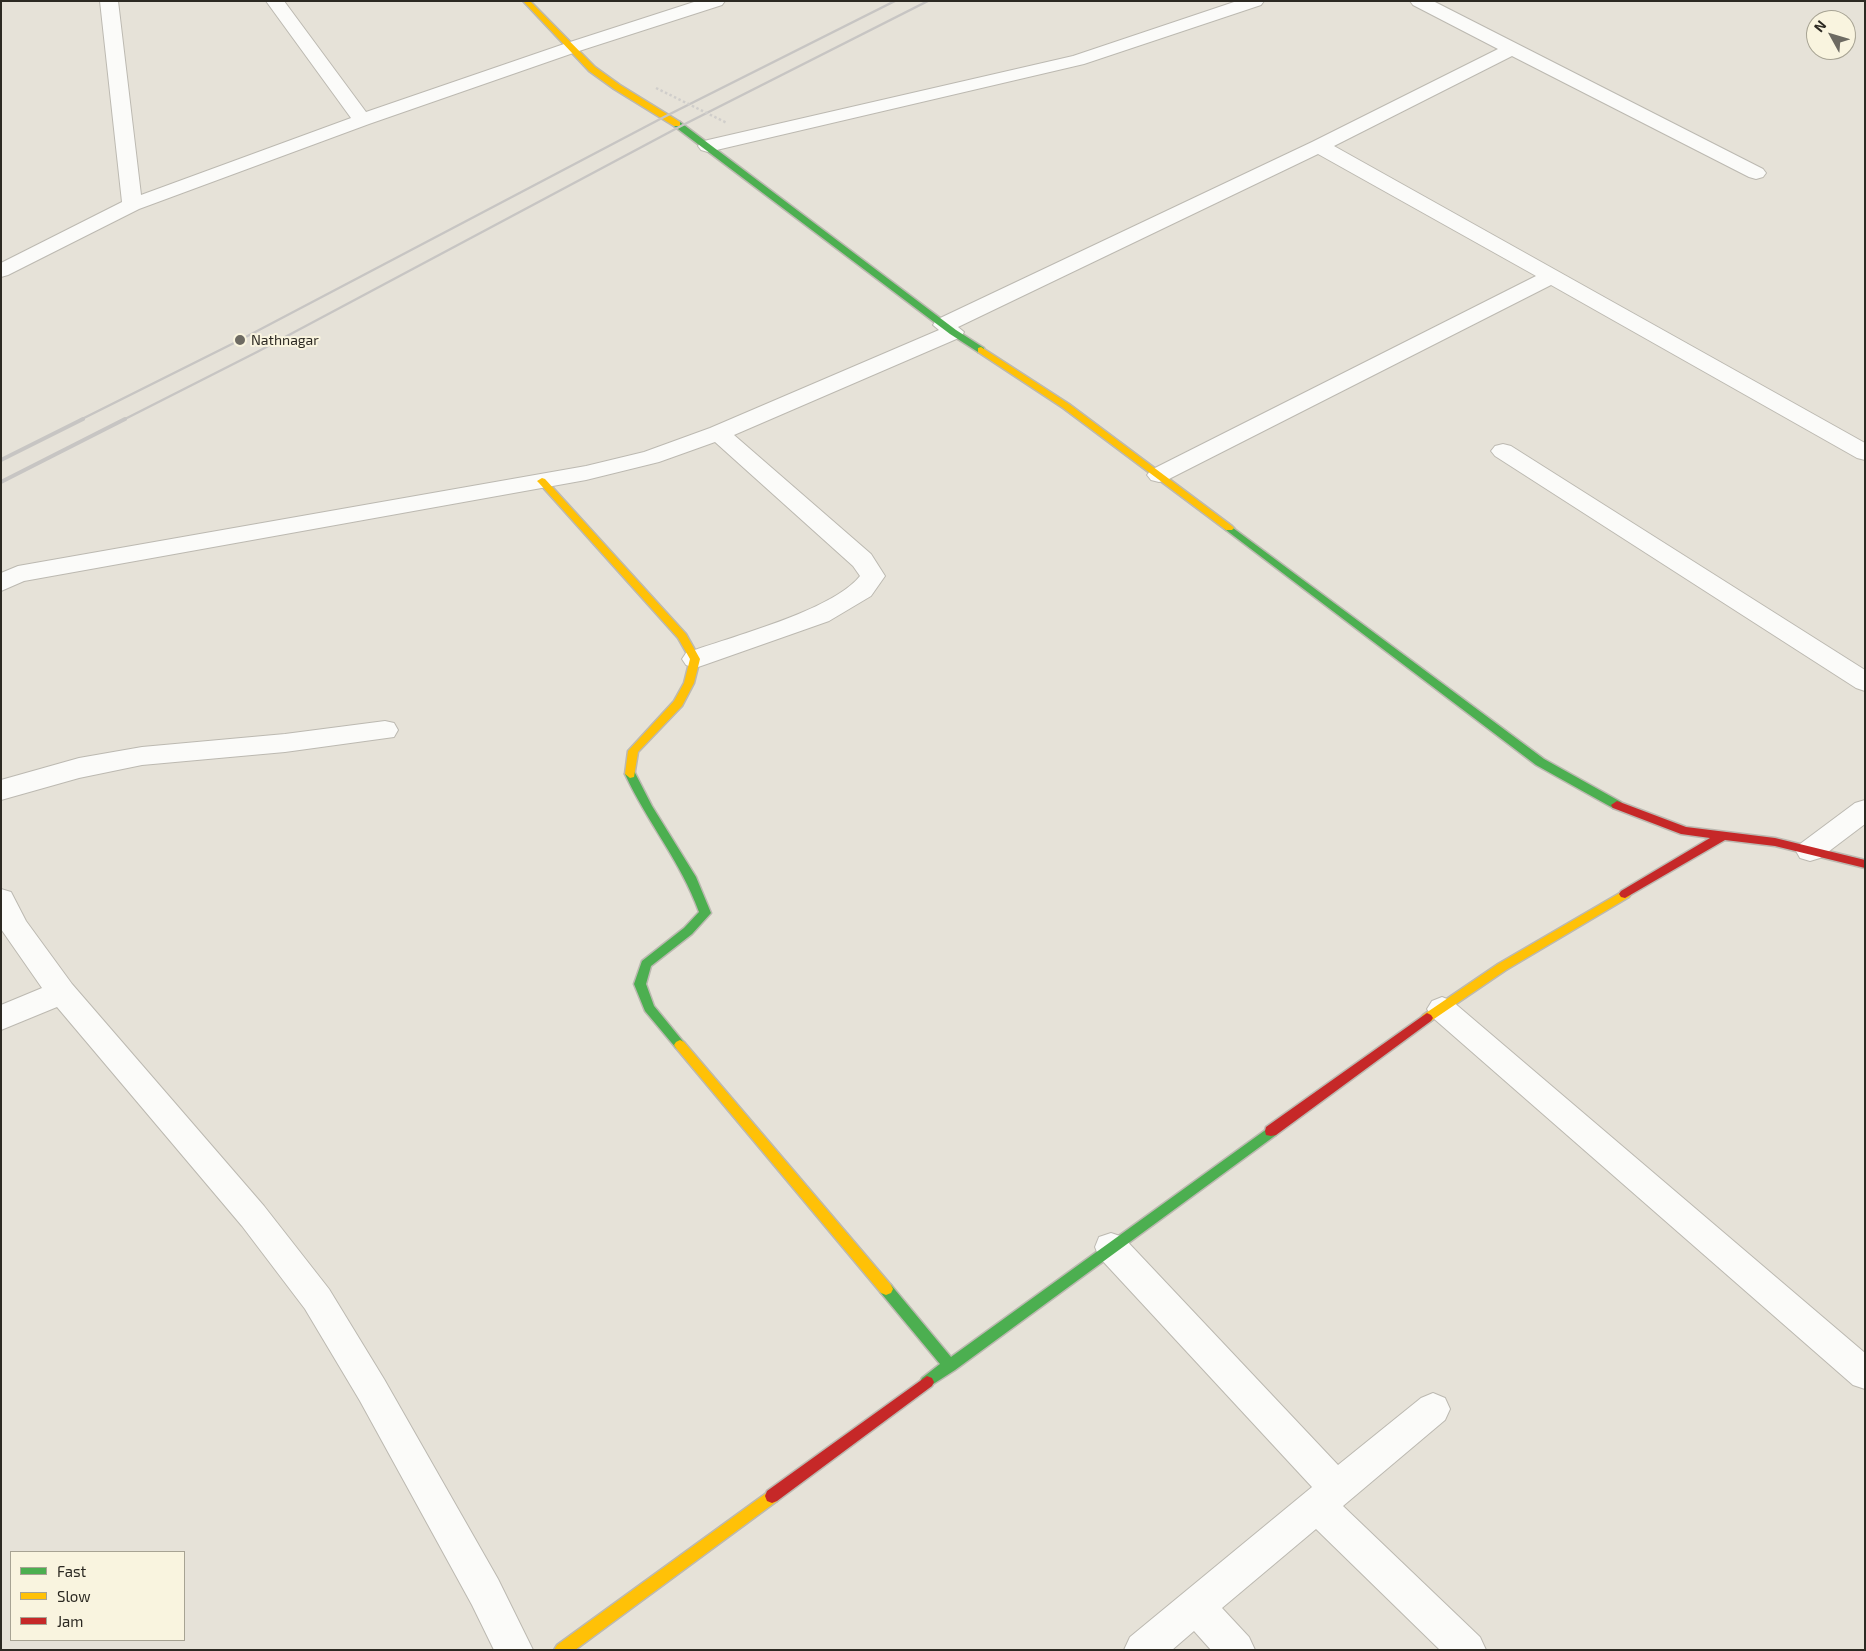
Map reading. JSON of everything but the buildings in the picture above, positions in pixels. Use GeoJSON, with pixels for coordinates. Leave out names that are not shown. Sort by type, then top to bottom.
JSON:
{"type":"FeatureCollection","features":[{"type":"Feature","properties":{"kind":"street"},"geometry":{"type":"LineString","coordinates":[[109,1],[132,205]]}},
{"type":"Feature","properties":{"kind":"street"},"geometry":{"type":"LineString","coordinates":[[275,1],[362,120]]}},
{"type":"Feature","properties":{"kind":"street"},"geometry":{"type":"LineString","coordinates":[[526,1],[573,47],[592,69],[617,88],[681,126],[948,328],[1066,406],[1540,762],[1610,802],[1686,831],[1775,842],[1865,864]]}},
{"type":"Feature","properties":{"kind":"street"},"geometry":{"type":"LineString","coordinates":[[1,271],[132,205],[362,120],[573,47],[716,1]]}},
{"type":"Feature","properties":{"kind":"street"},"geometry":{"type":"LineString","coordinates":[[708,146],[918,99],[1078,60],[1255,1]]}},
{"type":"Feature","properties":{"kind":"street"},"geometry":{"type":"LineString","coordinates":[[1419,1],[1756,173]]}},
{"type":"Feature","properties":{"kind":"street"},"geometry":{"type":"LineString","coordinates":[[1,583],[18,574],[586,473],[651,457],[718,433],[948,328],[1512,49]]}},
{"type":"Feature","properties":{"kind":"street"},"geometry":{"type":"LineString","coordinates":[[1319,146],[1865,453]]}},
{"type":"Feature","properties":{"kind":"street"},"geometry":{"type":"LineString","coordinates":[[1159,475],[1551,277]]}},
{"type":"Feature","properties":{"kind":"street"},"geometry":{"type":"LineString","coordinates":[[694,659],[820,615],[862,590],[873,576],[862,560],[718,433]]}},
{"type":"Feature","properties":{"kind":"street"},"geometry":{"type":"LineString","coordinates":[[1503,452],[1865,682]]}},
{"type":"Feature","properties":{"kind":"street"},"geometry":{"type":"LineString","coordinates":[[542,481],[682,636],[694,659],[689,683],[678,703],[633,751],[630,774],[642,798],[700,893],[705,913],[688,931],[646,964],[640,984],[649,1008],[950,1366]]}},
{"type":"Feature","properties":{"kind":"street"},"geometry":{"type":"LineString","coordinates":[[1,790],[79,768],[142,756],[285,743],[386,730]]}},
{"type":"Feature","properties":{"kind":"street"},"geometry":{"type":"LineString","coordinates":[[1810,850],[1865,810]]}},
{"type":"Feature","properties":{"kind":"street"},"geometry":{"type":"LineString","coordinates":[[562,1650],[1378,1052],[1502,968],[1723,836]]}},
{"type":"Feature","properties":{"kind":"street"},"geometry":{"type":"LineString","coordinates":[[1,900],[16,928],[62,992],[253,1216],[317,1299],[372,1390],[480,1583],[514,1650]]}},
{"type":"Feature","properties":{"kind":"street"},"geometry":{"type":"LineString","coordinates":[[1,1018],[62,992]]}},
{"type":"Feature","properties":{"kind":"street"},"geometry":{"type":"LineString","coordinates":[[1442,1009],[1865,1374]]}},
{"type":"Feature","properties":{"kind":"street"},"geometry":{"type":"LineString","coordinates":[[1111,1247],[1327,1497],[1467,1650]]}},
{"type":"Feature","properties":{"kind":"street"},"geometry":{"type":"LineString","coordinates":[[1142,1650],[1433,1409]]}},
{"type":"Feature","properties":{"kind":"street"},"geometry":{"type":"LineString","coordinates":[[1196,1606],[1236,1650]]}},
{"type":"Feature","properties":{"kind":"path"},"geometry":{"type":"LineString","coordinates":[[656,88],[727,123]]}},
{"type":"Feature","properties":{"kind":"railway"},"geometry":{"type":"LineString","coordinates":[[80,420],[240,340],[664,117],[895,1]]}},
{"type":"Feature","properties":{"kind":"railway"},"geometry":{"type":"LineString","coordinates":[[123,420],[257,352],[681,126],[928,1]]}},
{"type":"Feature","properties":{"kind":"railway"},"geometry":{"type":"LineString","coordinates":[[1,460],[83,419]]}},
{"type":"Feature","properties":{"kind":"railway"},"geometry":{"type":"LineString","coordinates":[[1,482],[125,419]]}},
{"type":"Feature","properties":{"kind":"traffic: fast"},"geometry":{"type":"LineString","coordinates":[[677,124],[953,332],[981,350]]}},
{"type":"Feature","properties":{"kind":"traffic: fast"},"geometry":{"type":"LineString","coordinates":[[1229,528],[1540,762],[1617,805]]}},
{"type":"Feature","properties":{"kind":"traffic: fast"},"geometry":{"type":"LineString","coordinates":[[630,774],[638,792],[690,877],[705,913],[688,931],[646,964],[640,984],[649,1008],[680,1045]]}},
{"type":"Feature","properties":{"kind":"traffic: fast"},"geometry":{"type":"LineString","coordinates":[[927,1382],[1271,1131]]}},
{"type":"Feature","properties":{"kind":"traffic: fast"},"geometry":{"type":"LineString","coordinates":[[886,1289],[950,1366]]}},
{"type":"Feature","properties":{"kind":"traffic: slow"},"geometry":{"type":"LineString","coordinates":[[526,1],[592,69],[617,87],[677,124]]}},
{"type":"Feature","properties":{"kind":"traffic: slow"},"geometry":{"type":"LineString","coordinates":[[981,350],[1066,406],[1229,528]]}},
{"type":"Feature","properties":{"kind":"traffic: slow"},"geometry":{"type":"LineString","coordinates":[[542,481],[682,636],[695,659],[689,683],[678,703],[633,751],[630,774]]}},
{"type":"Feature","properties":{"kind":"traffic: slow"},"geometry":{"type":"LineString","coordinates":[[1427,1018],[1502,967],[1625,894]]}},
{"type":"Feature","properties":{"kind":"traffic: slow"},"geometry":{"type":"LineString","coordinates":[[680,1045],[886,1289]]}},
{"type":"Feature","properties":{"kind":"traffic: slow"},"geometry":{"type":"LineString","coordinates":[[562,1650],[772,1496]]}},
{"type":"Feature","properties":{"kind":"traffic: jam"},"geometry":{"type":"LineString","coordinates":[[1617,805],[1685,831],[1775,842],[1865,864]]}},
{"type":"Feature","properties":{"kind":"traffic: jam"},"geometry":{"type":"LineString","coordinates":[[1625,894],[1723,836]]}},
{"type":"Feature","properties":{"kind":"traffic: jam"},"geometry":{"type":"LineString","coordinates":[[1271,1131],[1427,1018]]}},
{"type":"Feature","properties":{"kind":"traffic: jam"},"geometry":{"type":"LineString","coordinates":[[772,1496],[927,1382]]}},
{"type":"Feature","properties":{"kind":"place","name":"Nathnagar"},"geometry":{"type":"Point","coordinates":[240,340]}}]}
